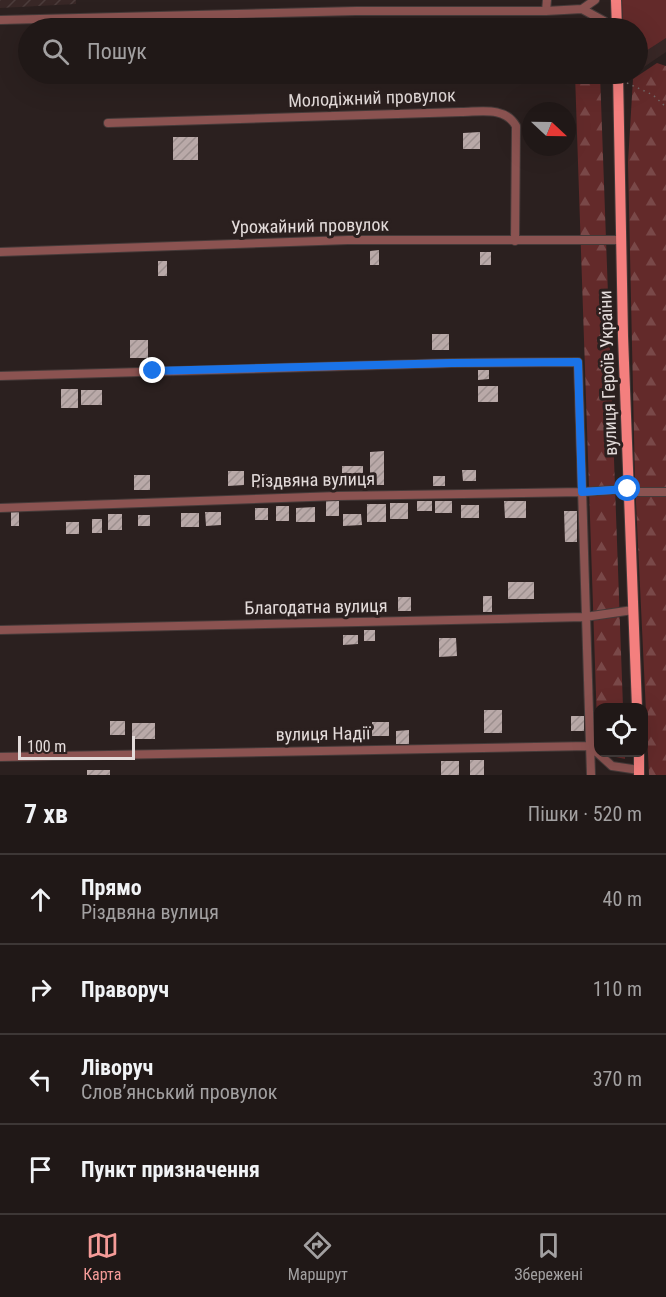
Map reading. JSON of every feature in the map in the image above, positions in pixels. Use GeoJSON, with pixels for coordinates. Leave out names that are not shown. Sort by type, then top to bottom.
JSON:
{"type":"FeatureCollection","features":[{"type":"Feature","properties":{"kind":"main road"},"geometry":{"type":"LineString","coordinates":[[616,0],[617,18]]}},
{"type":"Feature","properties":{"kind":"main road","name":"вулиця Героїв України"},"geometry":{"type":"LineString","coordinates":[[618,84],[628,490],[637,703]]}},
{"type":"Feature","properties":{"kind":"street"},"geometry":{"type":"LineString","coordinates":[[546,11],[547,0]]}},
{"type":"Feature","properties":{"kind":"street"},"geometry":{"type":"LineString","coordinates":[[72,18],[356,11],[546,11],[582,9],[595,0]]}},
{"type":"Feature","properties":{"kind":"street"},"geometry":{"type":"LineString","coordinates":[[582,9],[598,18]]}},
{"type":"Feature","properties":{"kind":"street"},"geometry":{"type":"LineString","coordinates":[[0,20],[18,20]]}},
{"type":"Feature","properties":{"kind":"street","name":"Молодіжний провулок"},"geometry":{"type":"LineString","coordinates":[[108,123],[501,112],[516,126],[515,241]]}},
{"type":"Feature","properties":{"kind":"street","name":"Урожайний провулок"},"geometry":{"type":"LineString","coordinates":[[0,252],[348,240],[621,240]]}},
{"type":"Feature","properties":{"kind":"street"},"geometry":{"type":"LineString","coordinates":[[0,376],[452,363],[578,362],[591,775]]}},
{"type":"Feature","properties":{"kind":"street","name":"Різдвяна вулиця"},"geometry":{"type":"LineString","coordinates":[[0,508],[315,496],[628,490],[666,492]]}},
{"type":"Feature","properties":{"kind":"street","name":"Благодатна вулиця"},"geometry":{"type":"LineString","coordinates":[[0,630],[585,617],[633,610]]}},
{"type":"Feature","properties":{"kind":"street"},"geometry":{"type":"LineString","coordinates":[[590,746],[612,766],[639,772]]}},
{"type":"Feature","properties":{"kind":"street","name":"вулиця Надії"},"geometry":{"type":"LineString","coordinates":[[0,757],[590,746]]}},
{"type":"Feature","properties":{"kind":"path"},"geometry":{"type":"LineString","coordinates":[[634,84],[653,94],[666,107]]}},
{"type":"Feature","properties":{"kind":"shaded area"},"geometry":{"type":"Polygon","coordinates":[[[0,0],[76,0],[76,4],[0,8],[0,0]]]}},
{"type":"Feature","properties":{"kind":"shaded area"},"geometry":{"type":"Polygon","coordinates":[[[622,0],[666,0],[666,52],[648,64],[648,18],[623,18],[622,0]]]}},
{"type":"Feature","properties":{"kind":"green space"},"geometry":{"type":"Polygon","coordinates":[[[622,0],[666,0],[666,38],[648,50],[648,18],[623,18],[622,0]]]}},
{"type":"Feature","properties":{"kind":"green space"},"geometry":{"type":"Polygon","coordinates":[[[657,63],[666,66],[666,775],[649,775],[648,703],[646,703],[635,481],[628,162],[633,84],[648,84],[648,69],[657,63]]]}},
{"type":"Feature","properties":{"kind":"green space"},"geometry":{"type":"Polygon","coordinates":[[[575,84],[600,84],[623,703],[596,703],[575,84]]]}},
{"type":"Feature","properties":{"kind":"building"},"geometry":{"type":"Polygon","coordinates":[[[480,132],[480,149],[463,149],[463,133],[480,132]]]}},
{"type":"Feature","properties":{"kind":"building"},"geometry":{"type":"Polygon","coordinates":[[[173,137],[198,137],[198,160],[173,160],[173,137]]]}},
{"type":"Feature","properties":{"kind":"building"},"geometry":{"type":"Polygon","coordinates":[[[361,220],[370,220],[370,229],[361,229],[361,220]]]}},
{"type":"Feature","properties":{"kind":"building"},"geometry":{"type":"Polygon","coordinates":[[[379,250],[379,265],[370,265],[370,251],[379,250]]]}},
{"type":"Feature","properties":{"kind":"building"},"geometry":{"type":"Polygon","coordinates":[[[480,252],[491,252],[491,265],[480,265],[480,252]]]}},
{"type":"Feature","properties":{"kind":"building"},"geometry":{"type":"Polygon","coordinates":[[[158,261],[167,261],[167,276],[158,276],[158,261]]]}},
{"type":"Feature","properties":{"kind":"building"},"geometry":{"type":"Polygon","coordinates":[[[432,334],[449,334],[449,350],[432,350],[432,334]]]}},
{"type":"Feature","properties":{"kind":"building"},"geometry":{"type":"Polygon","coordinates":[[[130,340],[148,340],[148,358],[130,358],[130,340]]]}},
{"type":"Feature","properties":{"kind":"building"},"geometry":{"type":"Polygon","coordinates":[[[478,370],[489,370],[489,379],[478,380],[478,370]]]}},
{"type":"Feature","properties":{"kind":"building"},"geometry":{"type":"Polygon","coordinates":[[[478,386],[498,386],[498,402],[478,402],[478,386]]]}},
{"type":"Feature","properties":{"kind":"building"},"geometry":{"type":"Polygon","coordinates":[[[61,389],[78,389],[78,408],[61,408],[61,389]]]}},
{"type":"Feature","properties":{"kind":"building"},"geometry":{"type":"Polygon","coordinates":[[[81,390],[102,390],[102,405],[81,405],[81,390]]]}},
{"type":"Feature","properties":{"kind":"building"},"geometry":{"type":"Polygon","coordinates":[[[384,451],[384,485],[370,485],[370,452],[384,451]]]}},
{"type":"Feature","properties":{"kind":"building"},"geometry":{"type":"Polygon","coordinates":[[[342,466],[363,466],[363,481],[342,481],[342,466]]]}},
{"type":"Feature","properties":{"kind":"building"},"geometry":{"type":"Polygon","coordinates":[[[462,470],[476,470],[476,481],[463,481],[462,470]]]}},
{"type":"Feature","properties":{"kind":"building"},"geometry":{"type":"Polygon","coordinates":[[[228,471],[244,471],[244,485],[228,486],[228,471]]]}},
{"type":"Feature","properties":{"kind":"building"},"geometry":{"type":"Polygon","coordinates":[[[253,474],[267,474],[267,487],[253,488],[253,474]]]}},
{"type":"Feature","properties":{"kind":"building"},"geometry":{"type":"Polygon","coordinates":[[[134,475],[150,475],[150,490],[134,490],[134,475]]]}},
{"type":"Feature","properties":{"kind":"building"},"geometry":{"type":"Polygon","coordinates":[[[433,476],[445,476],[445,486],[433,486],[433,476]]]}},
{"type":"Feature","properties":{"kind":"building"},"geometry":{"type":"Polygon","coordinates":[[[326,501],[339,501],[339,516],[326,516],[326,501]]]}},
{"type":"Feature","properties":{"kind":"building"},"geometry":{"type":"Polygon","coordinates":[[[417,501],[432,501],[432,511],[417,511],[417,501]]]}},
{"type":"Feature","properties":{"kind":"building"},"geometry":{"type":"Polygon","coordinates":[[[435,501],[452,501],[452,513],[435,513],[435,501]]]}},
{"type":"Feature","properties":{"kind":"building"},"geometry":{"type":"Polygon","coordinates":[[[504,501],[526,501],[526,518],[505,518],[504,501]]]}},
{"type":"Feature","properties":{"kind":"building"},"geometry":{"type":"Polygon","coordinates":[[[390,503],[408,503],[408,519],[390,519],[390,503]]]}},
{"type":"Feature","properties":{"kind":"building"},"geometry":{"type":"Polygon","coordinates":[[[367,504],[386,504],[386,522],[367,522],[367,504]]]}},
{"type":"Feature","properties":{"kind":"building"},"geometry":{"type":"Polygon","coordinates":[[[461,505],[479,505],[479,518],[461,518],[461,505]]]}},
{"type":"Feature","properties":{"kind":"building"},"geometry":{"type":"Polygon","coordinates":[[[276,506],[289,506],[289,521],[276,521],[276,506]]]}},
{"type":"Feature","properties":{"kind":"building"},"geometry":{"type":"Polygon","coordinates":[[[315,507],[315,522],[296,522],[296,508],[315,507]]]}},
{"type":"Feature","properties":{"kind":"building"},"geometry":{"type":"Polygon","coordinates":[[[255,508],[268,508],[268,520],[255,520],[255,508]]]}},
{"type":"Feature","properties":{"kind":"building"},"geometry":{"type":"Polygon","coordinates":[[[11,510],[19,510],[19,526],[11,526],[11,510]]]}},
{"type":"Feature","properties":{"kind":"building"},"geometry":{"type":"Polygon","coordinates":[[[564,511],[577,511],[577,542],[565,542],[564,511]]]}},
{"type":"Feature","properties":{"kind":"building"},"geometry":{"type":"Polygon","coordinates":[[[205,512],[221,512],[221,525],[206,526],[205,512]]]}},
{"type":"Feature","properties":{"kind":"building"},"geometry":{"type":"Polygon","coordinates":[[[181,513],[199,513],[199,527],[181,527],[181,513]]]}},
{"type":"Feature","properties":{"kind":"building"},"geometry":{"type":"Polygon","coordinates":[[[108,514],[122,514],[122,530],[108,530],[108,514]]]}},
{"type":"Feature","properties":{"kind":"building"},"geometry":{"type":"Polygon","coordinates":[[[343,514],[361,514],[362,525],[343,526],[343,514]]]}},
{"type":"Feature","properties":{"kind":"building"},"geometry":{"type":"Polygon","coordinates":[[[138,515],[150,515],[150,526],[138,526],[138,515]]]}},
{"type":"Feature","properties":{"kind":"building"},"geometry":{"type":"Polygon","coordinates":[[[92,519],[102,519],[102,533],[92,533],[92,519]]]}},
{"type":"Feature","properties":{"kind":"building"},"geometry":{"type":"Polygon","coordinates":[[[66,522],[79,522],[79,534],[66,534],[66,522]]]}},
{"type":"Feature","properties":{"kind":"building"},"geometry":{"type":"Polygon","coordinates":[[[508,582],[534,582],[534,599],[508,599],[508,582]]]}},
{"type":"Feature","properties":{"kind":"building"},"geometry":{"type":"Polygon","coordinates":[[[483,596],[492,596],[492,612],[483,612],[483,596]]]}},
{"type":"Feature","properties":{"kind":"building"},"geometry":{"type":"Polygon","coordinates":[[[398,597],[411,597],[411,611],[398,611],[398,597]]]}},
{"type":"Feature","properties":{"kind":"building"},"geometry":{"type":"Polygon","coordinates":[[[364,630],[375,630],[375,641],[364,641],[364,630]]]}},
{"type":"Feature","properties":{"kind":"building"},"geometry":{"type":"Polygon","coordinates":[[[343,635],[358,635],[358,644],[343,645],[343,635]]]}},
{"type":"Feature","properties":{"kind":"building"},"geometry":{"type":"Polygon","coordinates":[[[439,638],[456,638],[457,656],[439,657],[439,638]]]}},
{"type":"Feature","properties":{"kind":"building"},"geometry":{"type":"Polygon","coordinates":[[[484,710],[502,710],[502,733],[484,733],[484,710]]]}},
{"type":"Feature","properties":{"kind":"building"},"geometry":{"type":"Polygon","coordinates":[[[571,716],[584,716],[584,731],[571,731],[571,716]]]}},
{"type":"Feature","properties":{"kind":"building"},"geometry":{"type":"Polygon","coordinates":[[[110,721],[125,721],[125,735],[110,735],[110,721]]]}},
{"type":"Feature","properties":{"kind":"building"},"geometry":{"type":"Polygon","coordinates":[[[372,722],[389,722],[389,736],[372,736],[372,722]]]}},
{"type":"Feature","properties":{"kind":"building"},"geometry":{"type":"Polygon","coordinates":[[[132,723],[155,723],[155,739],[132,739],[132,723]]]}},
{"type":"Feature","properties":{"kind":"building"},"geometry":{"type":"Polygon","coordinates":[[[409,730],[409,744],[396,744],[396,731],[409,730]]]}},
{"type":"Feature","properties":{"kind":"building"},"geometry":{"type":"Polygon","coordinates":[[[345,731],[353,731],[353,741],[345,742],[345,731]]]}},
{"type":"Feature","properties":{"kind":"building"},"geometry":{"type":"Polygon","coordinates":[[[470,760],[484,760],[484,775],[470,775],[470,760]]]}},
{"type":"Feature","properties":{"kind":"building"},"geometry":{"type":"Polygon","coordinates":[[[441,761],[459,761],[459,775],[441,775],[441,761]]]}},
{"type":"Feature","properties":{"kind":"building"},"geometry":{"type":"Polygon","coordinates":[[[87,770],[110,770],[110,775],[87,775],[87,770]]]}},
{"type":"Feature","properties":{"kind":"route"},"geometry":{"type":"LineString","coordinates":[[153,371],[578,362],[582,492],[628,489]]}}]}
